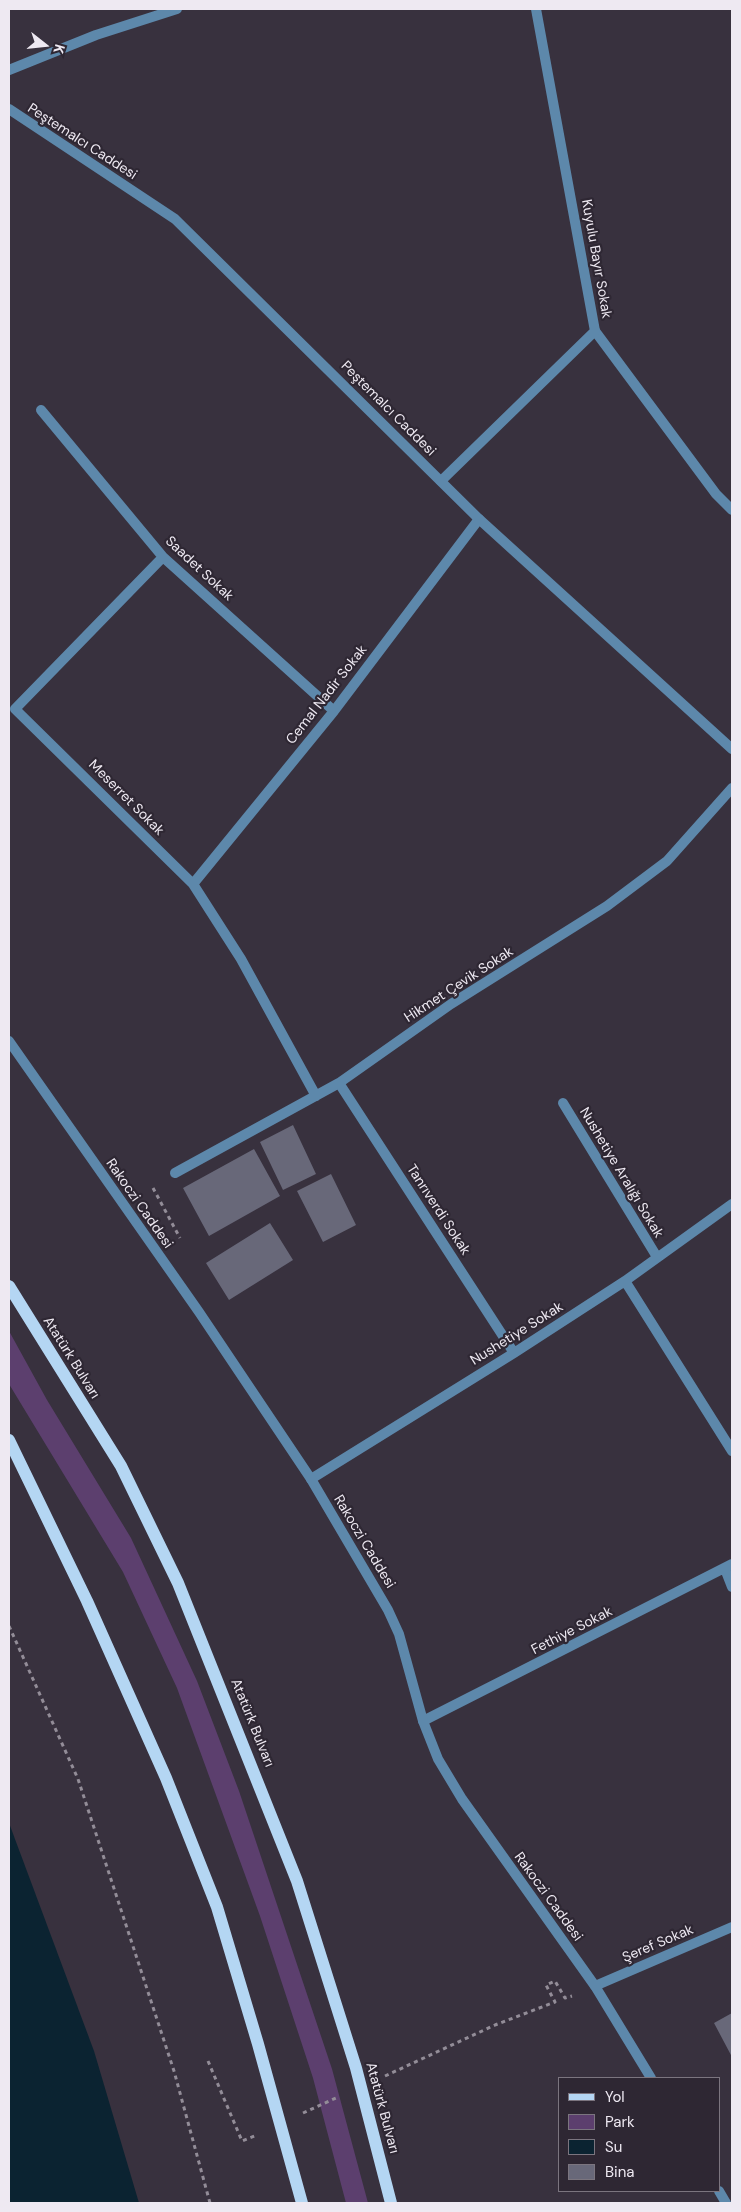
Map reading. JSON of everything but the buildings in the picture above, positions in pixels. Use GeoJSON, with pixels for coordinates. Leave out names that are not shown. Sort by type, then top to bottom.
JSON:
{"type":"FeatureCollection","features":[{"type":"Feature","properties":{"kind":"main road","name":"Atatürk Bulvarı"},"geometry":{"type":"LineString","coordinates":[[9,1286],[121,1466],[178,1582],[297,1880],[356,2068],[391,2203]]}},
{"type":"Feature","properties":{"kind":"main road"},"geometry":{"type":"LineString","coordinates":[[9,1440],[87,1601],[166,1778],[217,1907],[260,2051],[302,2203]]}},
{"type":"Feature","properties":{"kind":"street"},"geometry":{"type":"LineString","coordinates":[[9,70],[96,35],[177,9]]}},
{"type":"Feature","properties":{"kind":"street","name":"Kuyulu Bayır Sokak"},"geometry":{"type":"LineString","coordinates":[[441,481],[595,331],[536,9]]}},
{"type":"Feature","properties":{"kind":"street","name":"Peştemalcı Caddesi"},"geometry":{"type":"LineString","coordinates":[[9,109],[174,218],[479,519],[732,749]]}},
{"type":"Feature","properties":{"kind":"street"},"geometry":{"type":"LineString","coordinates":[[595,331],[716,494],[732,510]]}},
{"type":"Feature","properties":{"kind":"street","name":"Saadet Sokak"},"geometry":{"type":"LineString","coordinates":[[42,410],[163,557],[334,711]]}},
{"type":"Feature","properties":{"kind":"street","name":"Cemal Nadir Sokak"},"geometry":{"type":"LineString","coordinates":[[193,884],[334,711],[479,519]]}},
{"type":"Feature","properties":{"kind":"street","name":"Meserret Sokak"},"geometry":{"type":"LineString","coordinates":[[163,557],[15,709],[193,884],[241,959],[316,1096]]}},
{"type":"Feature","properties":{"kind":"street","name":"Hikmet Çevik Sokak"},"geometry":{"type":"LineString","coordinates":[[175,1173],[339,1083],[451,1004],[607,906],[667,861],[732,788]]}},
{"type":"Feature","properties":{"kind":"street","name":"Rakoczi Caddesi"},"geometry":{"type":"LineString","coordinates":[[9,1041],[199,1312],[311,1479],[388,1610],[399,1634],[423,1721],[438,1760],[462,1799],[595,1986],[650,2077]]}},
{"type":"Feature","properties":{"kind":"street","name":"Tanrıverdi Sokak"},"geometry":{"type":"LineString","coordinates":[[339,1083],[514,1353]]}},
{"type":"Feature","properties":{"kind":"street","name":"Nushetiye Aralığı Sokak"},"geometry":{"type":"LineString","coordinates":[[562,1103],[656,1257]]}},
{"type":"Feature","properties":{"kind":"street","name":"Nushetiye Sokak"},"geometry":{"type":"LineString","coordinates":[[311,1479],[626,1281],[656,1257],[732,1204]]}},
{"type":"Feature","properties":{"kind":"street"},"geometry":{"type":"LineString","coordinates":[[626,1281],[732,1451]]}},
{"type":"Feature","properties":{"kind":"street"},"geometry":{"type":"LineString","coordinates":[[728,1566],[732,1587]]}},
{"type":"Feature","properties":{"kind":"street","name":"Fethiye Sokak"},"geometry":{"type":"LineString","coordinates":[[423,1721],[728,1566]]}},
{"type":"Feature","properties":{"kind":"street","name":"Şeref Sokak"},"geometry":{"type":"LineString","coordinates":[[595,1986],[732,1927]]}},
{"type":"Feature","properties":{"kind":"street"},"geometry":{"type":"LineString","coordinates":[[719,2192],[726,2203]]}},
{"type":"Feature","properties":{"kind":"path"},"geometry":{"type":"LineString","coordinates":[[9,1626],[78,1779],[174,2071],[210,2203]]}},
{"type":"Feature","properties":{"kind":"path"},"geometry":{"type":"LineString","coordinates":[[495,2025],[555,2002],[546,1985],[555,1981],[565,1998],[595,1986]]}},
{"type":"Feature","properties":{"kind":"path"},"geometry":{"type":"LineString","coordinates":[[208,2061],[242,2141]]}},
{"type":"Feature","properties":{"kind":"green space"},"geometry":{"type":"Polygon","coordinates":[[[9,1331],[47,1400],[131,1538],[197,1681],[239,1791],[332,2069],[368,2203],[346,2203],[313,2078],[260,1916],[177,1688],[123,1572],[9,1384],[9,1331]]]}},
{"type":"Feature","properties":{"kind":"water"},"geometry":{"type":"Polygon","coordinates":[[[9,1823],[94,2051],[139,2203],[9,2203],[9,1823]]]}}]}
